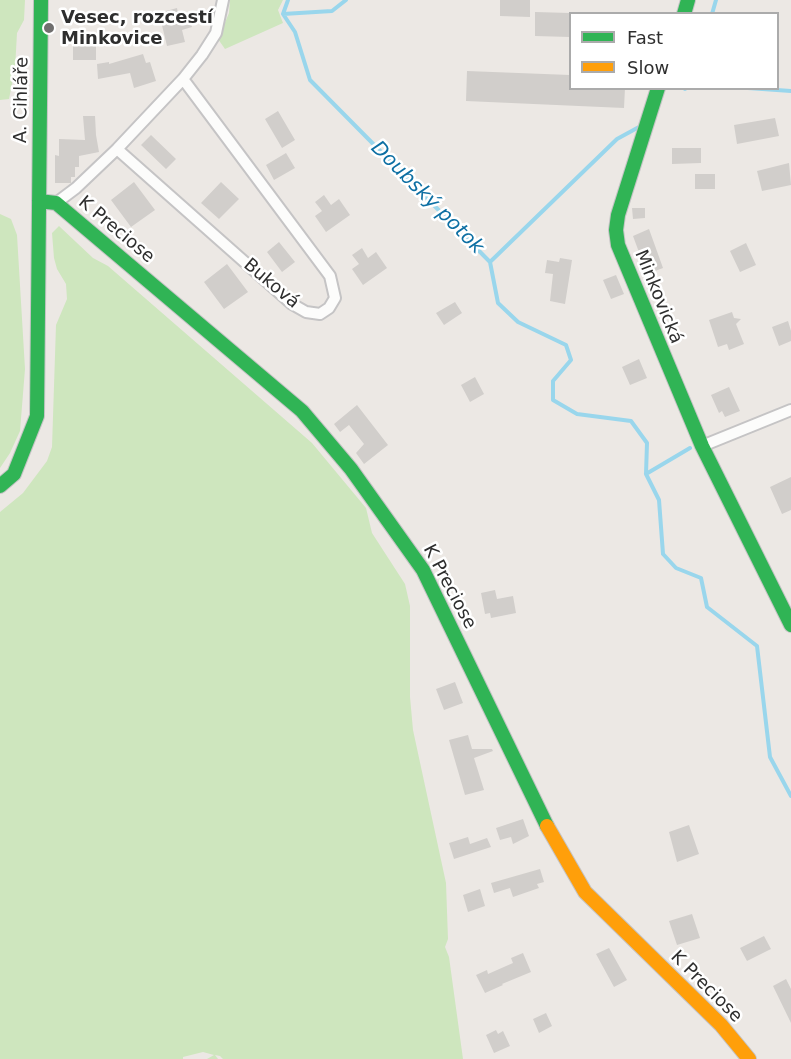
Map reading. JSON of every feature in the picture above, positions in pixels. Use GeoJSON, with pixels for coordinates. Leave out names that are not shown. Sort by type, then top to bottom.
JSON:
{"type":"FeatureCollection","features":[{"type":"Feature","properties":{"kind":"street","name":"A. Cihláře"},"geometry":{"type":"LineString","coordinates":[[0,486],[15,474],[37,416],[41,0]]}},
{"type":"Feature","properties":{"kind":"street"},"geometry":{"type":"LineString","coordinates":[[56,203],[76,188],[117,149],[183,79],[216,33],[223,0]]}},
{"type":"Feature","properties":{"kind":"street","name":"Buková"},"geometry":{"type":"LineString","coordinates":[[117,149],[292,304],[306,312],[320,314],[329,308],[335,298],[330,276],[183,79]]}},
{"type":"Feature","properties":{"kind":"street","name":"Minkovická"},"geometry":{"type":"LineString","coordinates":[[657,90],[618,215],[616,230],[618,245],[702,446],[791,625]]}},
{"type":"Feature","properties":{"kind":"street","name":"K Preciose"},"geometry":{"type":"LineString","coordinates":[[39,201],[56,203],[302,411],[351,469],[423,570],[551,835],[585,892],[721,1025],[749,1059]]}},
{"type":"Feature","properties":{"kind":"street"},"geometry":{"type":"LineString","coordinates":[[702,446],[791,410]]}},
{"type":"Feature","properties":{"kind":"green space"},"geometry":{"type":"Polygon","coordinates":[[[0,0],[25,0],[24,20],[17,33],[15,69],[9,99],[0,100],[0,0]]]}},
{"type":"Feature","properties":{"kind":"green space"},"geometry":{"type":"Polygon","coordinates":[[[230,0],[283,0],[278,10],[283,23],[225,49],[218,39],[229,13],[230,0]]]}},
{"type":"Feature","properties":{"kind":"green space"},"geometry":{"type":"Polygon","coordinates":[[[0,214],[11,219],[17,235],[25,369],[20,431],[0,468],[0,214]]]}},
{"type":"Feature","properties":{"kind":"green space"},"geometry":{"type":"Polygon","coordinates":[[[59,226],[93,258],[108,266],[312,443],[366,508],[372,533],[405,584],[410,606],[410,697],[413,730],[446,883],[448,939],[445,947],[449,957],[463,1059],[223,1059],[215,1055],[218,1059],[207,1059],[214,1055],[203,1052],[183,1057],[183,1059],[0,1059],[0,512],[23,493],[47,461],[52,447],[56,325],[67,299],[66,284],[57,269],[54,258],[52,233],[59,226]]]}},
{"type":"Feature","properties":{"kind":"building"},"geometry":{"type":"Polygon","coordinates":[[[500,0],[530,0],[530,17],[500,16],[500,0]]]}},
{"type":"Feature","properties":{"kind":"building"},"geometry":{"type":"Polygon","coordinates":[[[177,8],[179,19],[189,16],[192,27],[182,30],[185,42],[167,46],[159,13],[177,8]]]}},
{"type":"Feature","properties":{"kind":"building"},"geometry":{"type":"Polygon","coordinates":[[[535,12],[569,13],[569,37],[535,36],[535,12]]]}},
{"type":"Feature","properties":{"kind":"building"},"geometry":{"type":"Polygon","coordinates":[[[73,32],[96,32],[96,60],[73,60],[73,32]]]}},
{"type":"Feature","properties":{"kind":"building"},"geometry":{"type":"Polygon","coordinates":[[[143,54],[146,63],[150,62],[156,81],[134,88],[130,73],[98,79],[97,64],[109,62],[109,64],[143,54]]]}},
{"type":"Feature","properties":{"kind":"building"},"geometry":{"type":"Polygon","coordinates":[[[467,71],[569,75],[569,90],[625,90],[624,108],[466,101],[467,71]]]}},
{"type":"Feature","properties":{"kind":"building"},"geometry":{"type":"Polygon","coordinates":[[[278,111],[295,140],[282,148],[265,119],[278,111]]]}},
{"type":"Feature","properties":{"kind":"building"},"geometry":{"type":"Polygon","coordinates":[[[83,116],[95,116],[99,152],[79,156],[79,167],[75,167],[75,177],[71,177],[71,183],[55,183],[55,155],[59,156],[59,139],[85,140],[83,116]]]}},
{"type":"Feature","properties":{"kind":"building"},"geometry":{"type":"Polygon","coordinates":[[[775,118],[779,136],[737,144],[734,125],[775,118]]]}},
{"type":"Feature","properties":{"kind":"building"},"geometry":{"type":"Polygon","coordinates":[[[151,135],[176,159],[166,169],[141,145],[151,135]]]}},
{"type":"Feature","properties":{"kind":"building"},"geometry":{"type":"Polygon","coordinates":[[[672,148],[701,148],[701,163],[672,164],[672,148]]]}},
{"type":"Feature","properties":{"kind":"building"},"geometry":{"type":"Polygon","coordinates":[[[286,153],[295,168],[274,180],[266,165],[286,153]]]}},
{"type":"Feature","properties":{"kind":"building"},"geometry":{"type":"Polygon","coordinates":[[[789,163],[791,185],[762,191],[757,171],[789,163]]]}},
{"type":"Feature","properties":{"kind":"building"},"geometry":{"type":"Polygon","coordinates":[[[695,174],[715,174],[715,189],[695,189],[695,174]]]}},
{"type":"Feature","properties":{"kind":"building"},"geometry":{"type":"Polygon","coordinates":[[[134,182],[155,210],[131,227],[111,200],[134,182]]]}},
{"type":"Feature","properties":{"kind":"building"},"geometry":{"type":"Polygon","coordinates":[[[221,182],[239,199],[219,219],[201,203],[221,182]]]}},
{"type":"Feature","properties":{"kind":"building"},"geometry":{"type":"Polygon","coordinates":[[[324,195],[331,205],[339,199],[350,215],[326,232],[315,216],[322,211],[315,202],[324,195]]]}},
{"type":"Feature","properties":{"kind":"building"},"geometry":{"type":"Polygon","coordinates":[[[632,208],[645,208],[645,218],[633,219],[632,208]]]}},
{"type":"Feature","properties":{"kind":"building"},"geometry":{"type":"Polygon","coordinates":[[[649,229],[663,268],[647,274],[633,236],[649,229]]]}},
{"type":"Feature","properties":{"kind":"building"},"geometry":{"type":"Polygon","coordinates":[[[279,242],[295,262],[282,272],[267,252],[279,242]]]}},
{"type":"Feature","properties":{"kind":"building"},"geometry":{"type":"Polygon","coordinates":[[[746,243],[756,265],[740,272],[730,251],[746,243]]]}},
{"type":"Feature","properties":{"kind":"building"},"geometry":{"type":"Polygon","coordinates":[[[362,248],[368,258],[376,252],[387,268],[363,285],[352,269],[359,264],[352,255],[362,248]]]}},
{"type":"Feature","properties":{"kind":"building"},"geometry":{"type":"Polygon","coordinates":[[[560,258],[572,260],[565,304],[550,301],[553,274],[545,273],[547,260],[559,262],[560,258]]]}},
{"type":"Feature","properties":{"kind":"building"},"geometry":{"type":"Polygon","coordinates":[[[227,264],[248,292],[224,309],[204,282],[227,264]]]}},
{"type":"Feature","properties":{"kind":"building"},"geometry":{"type":"Polygon","coordinates":[[[616,275],[624,294],[611,299],[603,280],[616,275]]]}},
{"type":"Feature","properties":{"kind":"building"},"geometry":{"type":"Polygon","coordinates":[[[455,302],[462,313],[444,325],[436,313],[455,302]]]}},
{"type":"Feature","properties":{"kind":"building"},"geometry":{"type":"Polygon","coordinates":[[[732,312],[734,318],[741,319],[736,324],[744,344],[729,350],[727,344],[718,347],[709,320],[732,312]]]}},
{"type":"Feature","properties":{"kind":"building"},"geometry":{"type":"Polygon","coordinates":[[[788,321],[791,341],[779,346],[772,327],[788,321]]]}},
{"type":"Feature","properties":{"kind":"building"},"geometry":{"type":"Polygon","coordinates":[[[639,359],[647,378],[630,385],[622,367],[639,359]]]}},
{"type":"Feature","properties":{"kind":"building"},"geometry":{"type":"Polygon","coordinates":[[[475,377],[484,394],[470,402],[461,385],[475,377]]]}},
{"type":"Feature","properties":{"kind":"building"},"geometry":{"type":"Polygon","coordinates":[[[729,387],[740,411],[725,417],[722,411],[719,413],[711,395],[729,387]]]}},
{"type":"Feature","properties":{"kind":"building"},"geometry":{"type":"Polygon","coordinates":[[[357,405],[388,445],[364,464],[356,453],[364,444],[349,425],[340,432],[334,424],[357,405]]]}},
{"type":"Feature","properties":{"kind":"building"},"geometry":{"type":"Polygon","coordinates":[[[791,477],[791,510],[782,514],[770,487],[791,477]]]}},
{"type":"Feature","properties":{"kind":"building"},"geometry":{"type":"Polygon","coordinates":[[[495,590],[497,599],[513,596],[516,613],[491,618],[490,613],[485,614],[481,593],[495,590]]]}},
{"type":"Feature","properties":{"kind":"building"},"geometry":{"type":"Polygon","coordinates":[[[455,682],[463,703],[444,710],[436,689],[455,682]]]}},
{"type":"Feature","properties":{"kind":"building"},"geometry":{"type":"Polygon","coordinates":[[[468,735],[472,749],[492,749],[493,751],[474,758],[484,790],[465,795],[449,740],[468,735]]]}},
{"type":"Feature","properties":{"kind":"building"},"geometry":{"type":"Polygon","coordinates":[[[523,819],[529,836],[513,844],[511,837],[500,840],[496,828],[523,819]]]}},
{"type":"Feature","properties":{"kind":"building"},"geometry":{"type":"Polygon","coordinates":[[[689,825],[699,854],[677,862],[669,832],[689,825]]]}},
{"type":"Feature","properties":{"kind":"building"},"geometry":{"type":"Polygon","coordinates":[[[468,837],[470,844],[487,838],[491,847],[454,859],[449,843],[468,837]]]}},
{"type":"Feature","properties":{"kind":"building"},"geometry":{"type":"Polygon","coordinates":[[[540,869],[544,882],[537,884],[539,888],[513,897],[510,888],[494,893],[491,883],[540,869]]]}},
{"type":"Feature","properties":{"kind":"building"},"geometry":{"type":"Polygon","coordinates":[[[480,889],[485,906],[468,912],[463,895],[480,889]]]}},
{"type":"Feature","properties":{"kind":"building"},"geometry":{"type":"Polygon","coordinates":[[[692,914],[700,938],[677,945],[669,921],[692,914]]]}},
{"type":"Feature","properties":{"kind":"building"},"geometry":{"type":"Polygon","coordinates":[[[764,936],[771,949],[747,961],[740,948],[764,936]]]}},
{"type":"Feature","properties":{"kind":"building"},"geometry":{"type":"Polygon","coordinates":[[[609,948],[627,980],[614,987],[596,954],[609,948]]]}},
{"type":"Feature","properties":{"kind":"building"},"geometry":{"type":"Polygon","coordinates":[[[523,953],[531,972],[485,993],[476,975],[487,970],[488,974],[513,963],[511,958],[523,953]]]}},
{"type":"Feature","properties":{"kind":"building"},"geometry":{"type":"Polygon","coordinates":[[[786,979],[791,989],[791,1023],[773,986],[786,979]]]}},
{"type":"Feature","properties":{"kind":"building"},"geometry":{"type":"Polygon","coordinates":[[[546,1013],[552,1026],[539,1033],[533,1019],[546,1013]]]}},
{"type":"Feature","properties":{"kind":"building"},"geometry":{"type":"Polygon","coordinates":[[[496,1030],[498,1034],[503,1031],[510,1046],[494,1053],[486,1035],[496,1030]]]}},
{"type":"Feature","properties":{"kind":"waterway","name":"Doubský potok"},"geometry":{"type":"LineString","coordinates":[[288,0],[283,14],[295,32],[310,80],[490,262],[498,303],[518,322],[566,345],[571,360],[553,381],[553,400],[577,414],[631,421],[647,443],[646,474],[659,500],[663,554],[676,568],[701,578],[707,607],[757,646],[770,757],[791,796]]}},
{"type":"Feature","properties":{"kind":"waterway"},"geometry":{"type":"LineString","coordinates":[[283,14],[332,11],[346,0]]}},
{"type":"Feature","properties":{"kind":"waterway"},"geometry":{"type":"LineString","coordinates":[[713,12],[716,0]]}},
{"type":"Feature","properties":{"kind":"waterway"},"geometry":{"type":"LineString","coordinates":[[777,90],[791,91]]}},
{"type":"Feature","properties":{"kind":"waterway"},"geometry":{"type":"LineString","coordinates":[[490,262],[617,139],[639,127]]}},
{"type":"Feature","properties":{"kind":"waterway"},"geometry":{"type":"LineString","coordinates":[[646,474],[690,448]]}},
{"type":"Feature","properties":{"kind":"traffic: fast"},"geometry":{"type":"LineString","coordinates":[[0,486],[14,474],[37,416],[41,0]]}},
{"type":"Feature","properties":{"kind":"traffic: fast"},"geometry":{"type":"LineString","coordinates":[[685,12],[688,0]]}},
{"type":"Feature","properties":{"kind":"traffic: fast"},"geometry":{"type":"LineString","coordinates":[[657,90],[618,215],[616,230],[618,245],[702,446],[791,625]]}},
{"type":"Feature","properties":{"kind":"traffic: fast"},"geometry":{"type":"LineString","coordinates":[[39,201],[56,203],[302,411],[351,469],[423,570],[547,826]]}},
{"type":"Feature","properties":{"kind":"traffic: slow"},"geometry":{"type":"LineString","coordinates":[[547,826],[585,892],[721,1025],[749,1059]]}},
{"type":"Feature","properties":{"kind":"place","name":"Vesec, rozcestí Minkovice"},"geometry":{"type":"Point","coordinates":[49,28]}}]}
